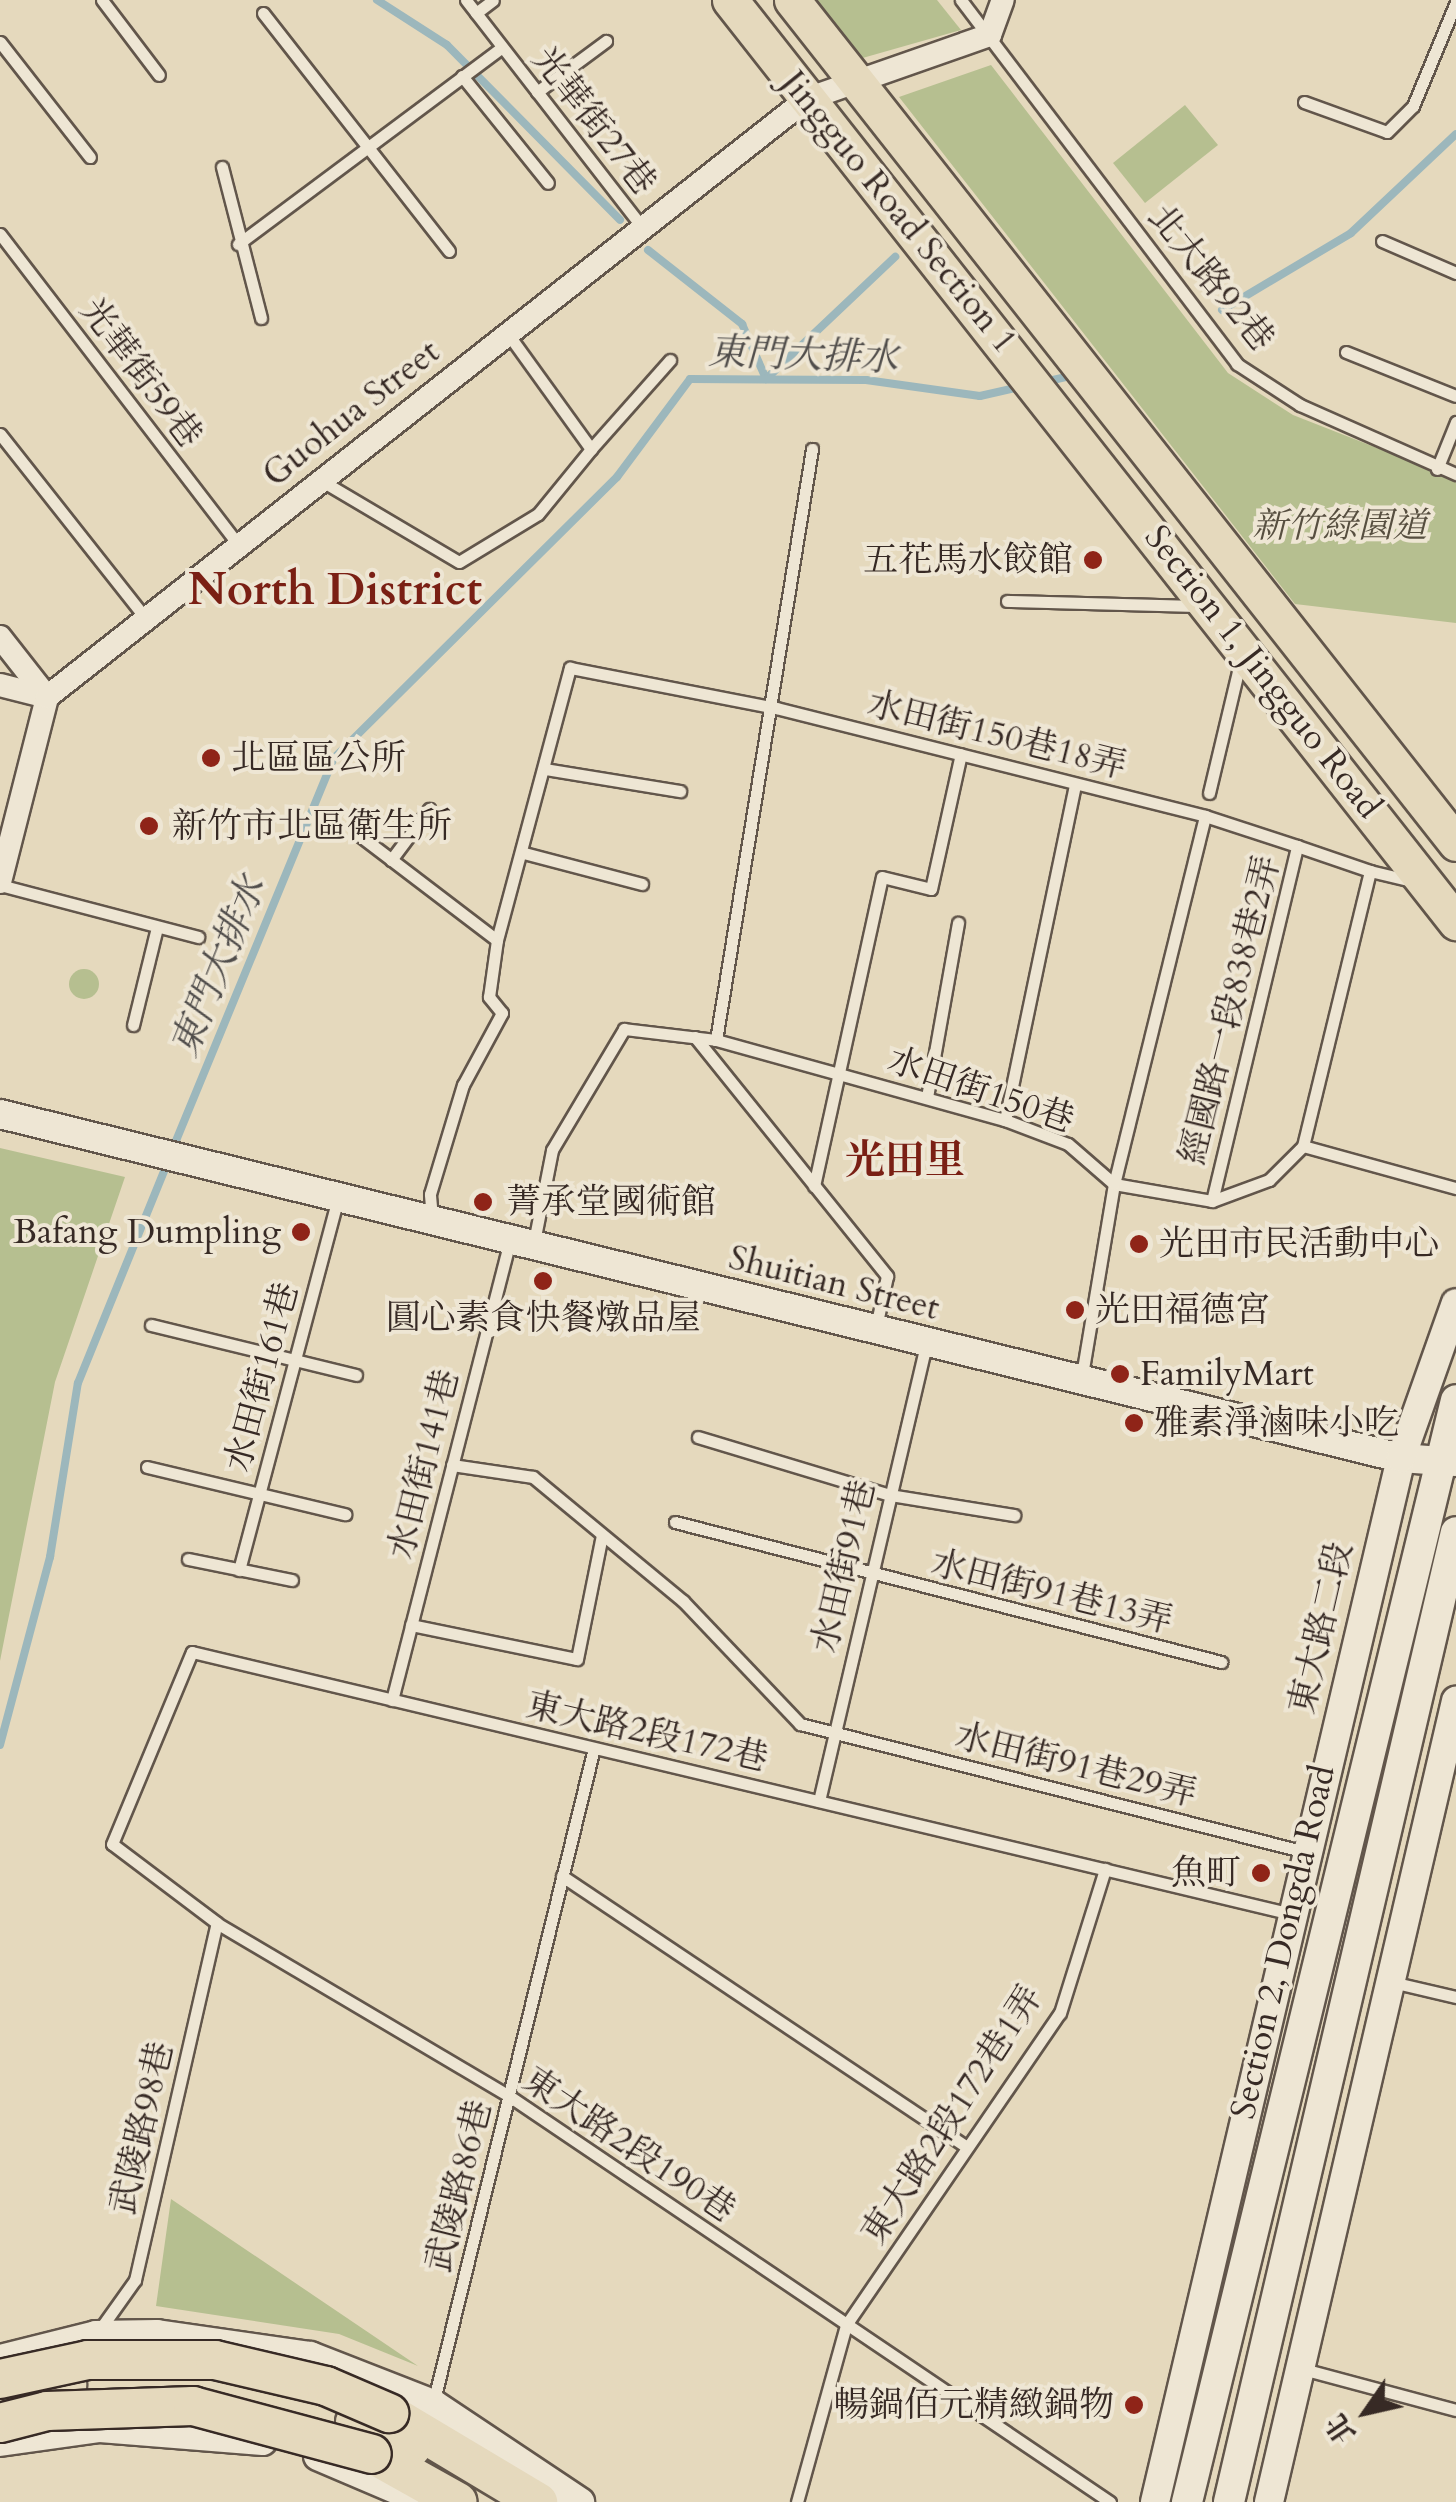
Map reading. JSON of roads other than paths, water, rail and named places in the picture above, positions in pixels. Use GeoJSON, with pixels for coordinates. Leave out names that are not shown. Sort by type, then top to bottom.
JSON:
{"type":"FeatureCollection","features":[{"type":"Feature","properties":{"kind":"highway"},"geometry":{"type":"LineString","coordinates":[[4,2410],[146,2357],[270,2370],[390,2413],[538,2502]]}},
{"type":"Feature","properties":{"kind":"highway"},"geometry":{"type":"LineString","coordinates":[[4,2410],[67,2384],[178,2382],[355,2422],[499,2502]]}},
{"type":"Feature","properties":{"kind":"highway"},"geometry":{"type":"LineString","coordinates":[[4,2410],[128,2405],[243,2415],[372,2454],[458,2502]]}},
{"type":"Feature","properties":{"kind":"main road","name":"Jingguo Road Section 1"},"geometry":{"type":"LineString","coordinates":[[730,0],[1070,423]]}},
{"type":"Feature","properties":{"kind":"main road","name":"Jingguo Road Section 1"},"geometry":{"type":"LineString","coordinates":[[792,0],[1118,406]]}},
{"type":"Feature","properties":{"kind":"main road","name":"Section 1, Jingguo Road"},"geometry":{"type":"LineString","coordinates":[[1118,406],[1456,844]]}},
{"type":"Feature","properties":{"kind":"main road","name":"Section 1, Jingguo Road"},"geometry":{"type":"LineString","coordinates":[[1070,423],[1456,922]]}},
{"type":"Feature","properties":{"kind":"main road","name":"Section 2, Dongda Road"},"geometry":{"type":"LineString","coordinates":[[1187,2502],[1446,1462],[1456,1400]]}},
{"type":"Feature","properties":{"kind":"main road","name":"Section 2, Dongda Road"},"geometry":{"type":"LineString","coordinates":[[1230,2502],[1456,1532]]}},
{"type":"Feature","properties":{"kind":"street"},"geometry":{"type":"LineString","coordinates":[[990,35],[1003,0]]}},
{"type":"Feature","properties":{"kind":"street","name":"Guohua Street"},"geometry":{"type":"LineString","coordinates":[[47,697],[807,99],[990,35]]}},
{"type":"Feature","properties":{"kind":"street"},"geometry":{"type":"LineString","coordinates":[[0,636],[47,697]]}},
{"type":"Feature","properties":{"kind":"street"},"geometry":{"type":"LineString","coordinates":[[0,685],[47,697]]}},
{"type":"Feature","properties":{"kind":"street"},"geometry":{"type":"LineString","coordinates":[[0,884],[5,836],[47,697]]}},
{"type":"Feature","properties":{"kind":"street","name":"Shuitian Street"},"geometry":{"type":"LineString","coordinates":[[0,1114],[196,1166],[926,1344],[1401,1458],[1446,1462]]}},
{"type":"Feature","properties":{"kind":"street","name":"東大路二段"},"geometry":{"type":"LineString","coordinates":[[1155,2502],[1401,1458],[1456,1303]]}},
{"type":"Feature","properties":{"kind":"street"},"geometry":{"type":"LineString","coordinates":[[1269,2502],[1396,1983],[1456,1701]]}},
{"type":"Feature","properties":{"kind":"street"},"geometry":{"type":"LineString","coordinates":[[4,2410],[85,2343]]}},
{"type":"Feature","properties":{"kind":"street"},"geometry":{"type":"LineString","coordinates":[[83,2430],[85,2343]]}},
{"type":"Feature","properties":{"kind":"street"},"geometry":{"type":"LineString","coordinates":[[0,2359],[85,2343],[253,2344],[433,2404],[580,2502]]}},
{"type":"Feature","properties":{"kind":"street"},"geometry":{"type":"LineString","coordinates":[[4,2410],[83,2430],[238,2436],[335,2462],[416,2501]]}},
{"type":"Feature","properties":{"kind":"lane"},"geometry":{"type":"LineString","coordinates":[[102,0],[159,74]]}},
{"type":"Feature","properties":{"kind":"lane","name":"光華街27巷"},"geometry":{"type":"LineString","coordinates":[[466,0],[643,228]]}},
{"type":"Feature","properties":{"kind":"lane"},"geometry":{"type":"LineString","coordinates":[[476,13],[492,0]]}},
{"type":"Feature","properties":{"kind":"lane","name":"北大路92巷"},"geometry":{"type":"LineString","coordinates":[[962,0],[1237,364],[1300,405],[1437,469],[1456,474]]}},
{"type":"Feature","properties":{"kind":"lane"},"geometry":{"type":"LineString","coordinates":[[1304,102],[1388,132],[1413,106],[1456,2]]}},
{"type":"Feature","properties":{"kind":"lane"},"geometry":{"type":"LineString","coordinates":[[262,13],[448,251]]}},
{"type":"Feature","properties":{"kind":"lane"},"geometry":{"type":"LineString","coordinates":[[537,92],[606,41]]}},
{"type":"Feature","properties":{"kind":"lane"},"geometry":{"type":"LineString","coordinates":[[0,42],[90,157]]}},
{"type":"Feature","properties":{"kind":"lane"},"geometry":{"type":"LineString","coordinates":[[238,244],[502,46]]}},
{"type":"Feature","properties":{"kind":"lane"},"geometry":{"type":"LineString","coordinates":[[462,76],[548,182]]}},
{"type":"Feature","properties":{"kind":"lane"},"geometry":{"type":"LineString","coordinates":[[222,167],[238,244],[261,318]]}},
{"type":"Feature","properties":{"kind":"lane","name":"光華街59巷"},"geometry":{"type":"LineString","coordinates":[[0,234],[239,546]]}},
{"type":"Feature","properties":{"kind":"lane"},"geometry":{"type":"LineString","coordinates":[[1382,241],[1456,272]]}},
{"type":"Feature","properties":{"kind":"lane"},"geometry":{"type":"LineString","coordinates":[[508,334],[591,449]]}},
{"type":"Feature","properties":{"kind":"lane"},"geometry":{"type":"LineString","coordinates":[[1346,352],[1456,396]]}},
{"type":"Feature","properties":{"kind":"lane"},"geometry":{"type":"LineString","coordinates":[[322,481],[458,562],[538,514],[670,360]]}},
{"type":"Feature","properties":{"kind":"lane"},"geometry":{"type":"LineString","coordinates":[[1437,469],[1456,422]]}},
{"type":"Feature","properties":{"kind":"lane"},"geometry":{"type":"LineString","coordinates":[[0,434],[146,620]]}},
{"type":"Feature","properties":{"kind":"lane"},"geometry":{"type":"LineString","coordinates":[[716,1040],[776,708],[812,449]]}},
{"type":"Feature","properties":{"kind":"lane"},"geometry":{"type":"LineString","coordinates":[[1006,601],[1214,606]]}},
{"type":"Feature","properties":{"kind":"lane"},"geometry":{"type":"LineString","coordinates":[[1209,792],[1244,645]]}},
{"type":"Feature","properties":{"kind":"lane","name":"水田街150巷18弄"},"geometry":{"type":"LineString","coordinates":[[545,769],[570,668],[776,708],[1205,816],[1297,846]]}},
{"type":"Feature","properties":{"kind":"lane"},"geometry":{"type":"LineString","coordinates":[[814,1186],[882,877],[931,889],[961,754]]}},
{"type":"Feature","properties":{"kind":"lane"},"geometry":{"type":"LineString","coordinates":[[432,1223],[430,1194],[463,1085],[502,1013],[489,997],[497,940],[545,769],[680,790]]}},
{"type":"Feature","properties":{"kind":"lane"},"geometry":{"type":"LineString","coordinates":[[1005,1120],[1075,785]]}},
{"type":"Feature","properties":{"kind":"lane"},"geometry":{"type":"LineString","coordinates":[[391,860],[429,809]]}},
{"type":"Feature","properties":{"kind":"lane"},"geometry":{"type":"LineString","coordinates":[[1081,1380],[1114,1184],[1205,816]]}},
{"type":"Feature","properties":{"kind":"lane"},"geometry":{"type":"LineString","coordinates":[[359,835],[497,940]]}},
{"type":"Feature","properties":{"kind":"lane","name":"經國路一段838巷2弄"},"geometry":{"type":"LineString","coordinates":[[1212,1201],[1297,846],[1370,871],[1427,884]]}},
{"type":"Feature","properties":{"kind":"lane"},"geometry":{"type":"LineString","coordinates":[[524,852],[642,884]]}},
{"type":"Feature","properties":{"kind":"lane"},"geometry":{"type":"LineString","coordinates":[[1114,1184],[1212,1201],[1269,1180],[1303,1146],[1370,871]]}},
{"type":"Feature","properties":{"kind":"lane"},"geometry":{"type":"LineString","coordinates":[[0,884],[198,938]]}},
{"type":"Feature","properties":{"kind":"lane"},"geometry":{"type":"LineString","coordinates":[[927,1097],[958,923]]}},
{"type":"Feature","properties":{"kind":"lane"},"geometry":{"type":"LineString","coordinates":[[132,1025],[157,927]]}},
{"type":"Feature","properties":{"kind":"lane","name":"水田街150巷"},"geometry":{"type":"LineString","coordinates":[[624,1029],[716,1040],[1005,1120],[1068,1144],[1114,1184]]}},
{"type":"Feature","properties":{"kind":"lane","name":"水田街141巷"},"geometry":{"type":"LineString","coordinates":[[392,1700],[452,1465],[552,1150],[624,1029]]}},
{"type":"Feature","properties":{"kind":"lane"},"geometry":{"type":"LineString","coordinates":[[695,1037],[887,1276],[875,1331]]}},
{"type":"Feature","properties":{"kind":"lane"},"geometry":{"type":"LineString","coordinates":[[1303,1146],[1456,1188]]}},
{"type":"Feature","properties":{"kind":"lane","name":"水田街161巷"},"geometry":{"type":"LineString","coordinates":[[239,1570],[338,1198]]}},
{"type":"Feature","properties":{"kind":"lane"},"geometry":{"type":"LineString","coordinates":[[151,1325],[356,1374]]}},
{"type":"Feature","properties":{"kind":"lane","name":"水田街91巷"},"geometry":{"type":"LineString","coordinates":[[819,1801],[926,1344]]}},
{"type":"Feature","properties":{"kind":"lane"},"geometry":{"type":"LineString","coordinates":[[698,1437],[890,1494],[1014,1515]]}},
{"type":"Feature","properties":{"kind":"lane","name":"水田街91巷29弄"},"geometry":{"type":"LineString","coordinates":[[452,1465],[533,1478],[683,1601],[800,1724],[1306,1852]]}},
{"type":"Feature","properties":{"kind":"lane"},"geometry":{"type":"LineString","coordinates":[[147,1467],[344,1514]]}},
{"type":"Feature","properties":{"kind":"lane","name":"水田街91巷13弄"},"geometry":{"type":"LineString","coordinates":[[676,1522],[870,1575],[1221,1662]]}},
{"type":"Feature","properties":{"kind":"lane"},"geometry":{"type":"LineString","coordinates":[[411,1626],[577,1659],[602,1534]]}},
{"type":"Feature","properties":{"kind":"lane"},"geometry":{"type":"LineString","coordinates":[[188,1559],[292,1580]]}},
{"type":"Feature","properties":{"kind":"lane","name":"東大路2段172巷"},"geometry":{"type":"LineString","coordinates":[[112,1844],[192,1652],[1292,1914]]}},
{"type":"Feature","properties":{"kind":"lane","name":"武陵路86巷"},"geometry":{"type":"LineString","coordinates":[[433,2404],[594,1748]]}},
{"type":"Feature","properties":{"kind":"lane","name":"東大路2段190巷"},"geometry":{"type":"LineString","coordinates":[[112,1844],[218,1923],[509,2096],[1110,2502]]}},
{"type":"Feature","properties":{"kind":"lane","name":"東大路2段172巷1弄"},"geometry":{"type":"LineString","coordinates":[[796,2502],[846,2325],[1060,2013],[1105,1869]]}},
{"type":"Feature","properties":{"kind":"lane"},"geometry":{"type":"LineString","coordinates":[[562,1876],[966,2146]]}},
{"type":"Feature","properties":{"kind":"lane","name":"武陵路98巷"},"geometry":{"type":"LineString","coordinates":[[85,2343],[134,2280],[218,1923]]}},
{"type":"Feature","properties":{"kind":"lane"},"geometry":{"type":"LineString","coordinates":[[1396,1983],[1456,1997]]}},
{"type":"Feature","properties":{"kind":"lane"},"geometry":{"type":"LineString","coordinates":[[1303,2369],[1456,2410]]}},
{"type":"Feature","properties":{"kind":"waterway"},"geometry":{"type":"LineString","coordinates":[[377,0],[447,45],[620,220]]}},
{"type":"Feature","properties":{"kind":"waterway","name":"東門大排水"},"geometry":{"type":"LineString","coordinates":[[1222,310],[1351,233],[1456,134]]}},
{"type":"Feature","properties":{"kind":"waterway","name":"東門大排水"},"geometry":{"type":"LineString","coordinates":[[648,250],[742,324],[766,379],[895,257]]}},
{"type":"Feature","properties":{"kind":"waterway","name":"東門大排水"},"geometry":{"type":"LineString","coordinates":[[1044,382],[1074,375]]}},
{"type":"Feature","properties":{"kind":"waterway","name":"東門大排水"},"geometry":{"type":"LineString","coordinates":[[173,1148],[334,758],[617,477],[690,379],[866,380],[980,396],[1020,387]]}},
{"type":"Feature","properties":{"kind":"waterway","name":"東門大排水"},"geometry":{"type":"LineString","coordinates":[[0,1745],[50,1557],[78,1383],[168,1161]]}},
{"type":"Feature","properties":{"kind":"place","name":"五花馬水餃館"},"geometry":{"type":"Point","coordinates":[1093,560]}},
{"type":"Feature","properties":{"kind":"place","name":"北區區公所"},"geometry":{"type":"Point","coordinates":[211,758]}},
{"type":"Feature","properties":{"kind":"place","name":"新竹市北區衛生所"},"geometry":{"type":"Point","coordinates":[149,826]}},
{"type":"Feature","properties":{"kind":"place","name":"菁承堂國術館"},"geometry":{"type":"Point","coordinates":[483,1202]}},
{"type":"Feature","properties":{"kind":"place","name":"Bafang Dumpling"},"geometry":{"type":"Point","coordinates":[301,1232]}},
{"type":"Feature","properties":{"kind":"place","name":"光田市民活動中心"},"geometry":{"type":"Point","coordinates":[1139,1244]}},
{"type":"Feature","properties":{"kind":"place","name":"圓心素食快餐燉品屋"},"geometry":{"type":"Point","coordinates":[543,1281]}},
{"type":"Feature","properties":{"kind":"place","name":"光田福德宮"},"geometry":{"type":"Point","coordinates":[1075,1310]}},
{"type":"Feature","properties":{"kind":"place","name":"FamilyMart"},"geometry":{"type":"Point","coordinates":[1120,1374]}},
{"type":"Feature","properties":{"kind":"place","name":"雅素淨滷味小吃"},"geometry":{"type":"Point","coordinates":[1134,1423]}},
{"type":"Feature","properties":{"kind":"place","name":"魚町"},"geometry":{"type":"Point","coordinates":[1261,1873]}},
{"type":"Feature","properties":{"kind":"place","name":"暢鍋佰元精緻鍋物"},"geometry":{"type":"Point","coordinates":[1134,2405]}},
{"type":"Feature","properties":{"kind":"district","name":"North District"},"geometry":{"type":"Point","coordinates":[335,590]}},
{"type":"Feature","properties":{"kind":"district","name":"光田里"},"geometry":{"type":"Point","coordinates":[905,1161]}},
{"type":"Feature","properties":{"kind":"park label","name":"新竹綠園道"},"geometry":{"type":"Point","coordinates":[1340,526]}}]}
